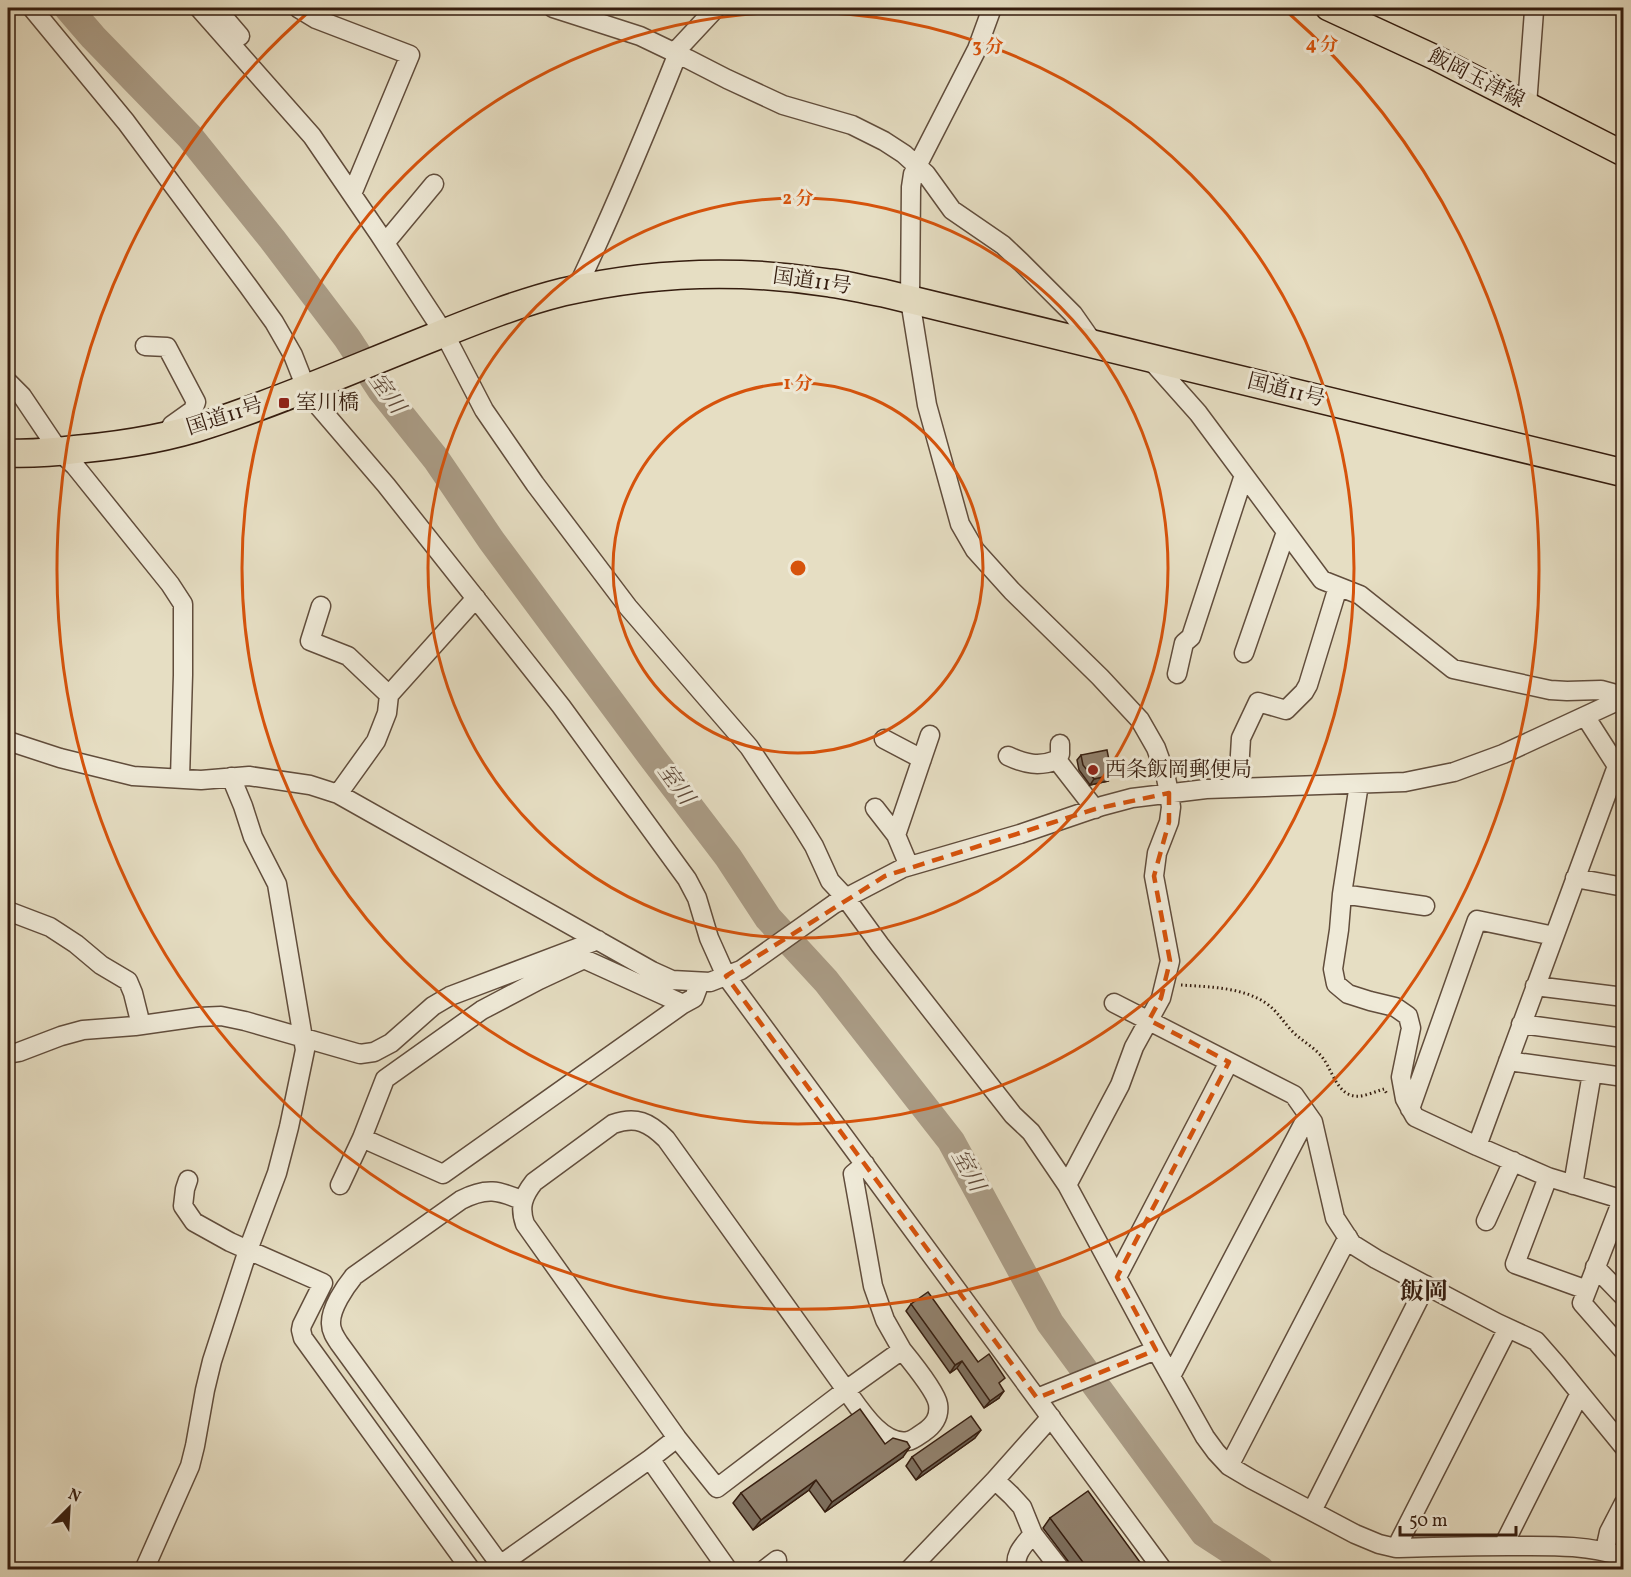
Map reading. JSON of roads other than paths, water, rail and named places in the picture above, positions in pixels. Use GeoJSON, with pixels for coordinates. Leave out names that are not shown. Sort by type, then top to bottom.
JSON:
{"type":"FeatureCollection","features":[{"type":"Feature","properties":{"kind":"highway","name":"国道11号"},"geometry":{"type":"LineString","coordinates":[[8,453],[99,447],[166,435],[208,424],[526,303],[576,290],[645,277],[723,274],[830,282],[1623,473]]}},
{"type":"Feature","properties":{"kind":"main road","name":"飯岡玉津線"},"geometry":{"type":"LineString","coordinates":[[1328,8],[1434,57],[1623,154]]}},
{"type":"Feature","properties":{"kind":"street"},"geometry":{"type":"LineString","coordinates":[[32,8],[126,122],[248,286],[293,355],[311,386],[320,408],[380,477],[561,706],[687,879],[697,898],[709,938],[865,1164],[1045,1395],[1051,1417],[1163,1569]]}},
{"type":"Feature","properties":{"kind":"street"},"geometry":{"type":"LineString","coordinates":[[199,8],[312,136],[354,189]]}},
{"type":"Feature","properties":{"kind":"street"},"geometry":{"type":"LineString","coordinates":[[216,8],[336,153],[385,243],[484,410],[535,484],[628,607],[749,747],[810,839],[839,901],[880,945],[1013,1115],[1031,1132],[1067,1185],[1117,1277],[1148,1353],[1171,1376],[1205,1437],[1216,1452],[1229,1466],[1251,1479],[1355,1534],[1379,1544],[1396,1548],[1585,1547],[1605,1550],[1623,1557]]}},
{"type":"Feature","properties":{"kind":"street"},"geometry":{"type":"LineString","coordinates":[[298,8],[316,19],[410,55],[354,189]]}},
{"type":"Feature","properties":{"kind":"street"},"geometry":{"type":"LineString","coordinates":[[553,8],[623,29],[676,53],[726,80],[783,105],[852,125],[884,141],[904,154],[926,174],[952,210],[1003,245],[1073,314],[1094,344]]}},
{"type":"Feature","properties":{"kind":"street"},"geometry":{"type":"LineString","coordinates":[[576,290],[630,172],[676,53],[716,8]]}},
{"type":"Feature","properties":{"kind":"street"},"geometry":{"type":"LineString","coordinates":[[992,8],[977,49],[913,174],[910,300],[927,405],[960,524],[975,550],[1012,591],[1100,677],[1140,720],[1156,748],[1165,773],[1171,807],[1154,876],[1170,961],[1165,984],[1161,998],[1134,1047],[1120,1085],[1067,1185]]}},
{"type":"Feature","properties":{"kind":"street"},"geometry":{"type":"LineString","coordinates":[[1527,105],[1536,8]]}},
{"type":"Feature","properties":{"kind":"street"},"geometry":{"type":"LineString","coordinates":[[385,243],[434,184]]}},
{"type":"Feature","properties":{"kind":"street"},"geometry":{"type":"LineString","coordinates":[[145,346],[167,347],[195,402],[193,410],[172,425],[166,435]]}},
{"type":"Feature","properties":{"kind":"street"},"geometry":{"type":"LineString","coordinates":[[1149,358],[1198,413],[1322,580],[1360,595],[1453,669],[1550,690],[1601,690],[1622,698]]}},
{"type":"Feature","properties":{"kind":"street"},"geometry":{"type":"LineString","coordinates":[[8,382],[22,396],[59,451],[75,466],[170,584],[183,604],[180,778]]}},
{"type":"Feature","properties":{"kind":"street"},"geometry":{"type":"LineString","coordinates":[[1177,674],[1184,643],[1191,637],[1244,475]]}},
{"type":"Feature","properties":{"kind":"street"},"geometry":{"type":"LineString","coordinates":[[1244,653],[1286,532]]}},
{"type":"Feature","properties":{"kind":"street"},"geometry":{"type":"LineString","coordinates":[[1238,788],[1241,738],[1258,702],[1286,710],[1304,692],[1338,587]]}},
{"type":"Feature","properties":{"kind":"street"},"geometry":{"type":"LineString","coordinates":[[338,794],[376,741],[387,713],[389,695],[476,598]]}},
{"type":"Feature","properties":{"kind":"street"},"geometry":{"type":"LineString","coordinates":[[321,606],[310,640],[348,656],[389,695]]}},
{"type":"Feature","properties":{"kind":"street"},"geometry":{"type":"LineString","coordinates":[[8,741],[60,758],[133,776],[201,780],[249,776],[310,784],[338,794],[652,971],[672,980],[710,982],[734,973],[839,901],[885,876],[909,866],[1020,834],[1095,808],[1132,798],[1206,789],[1405,782],[1454,772],[1503,754],[1622,698]]}},
{"type":"Feature","properties":{"kind":"street"},"geometry":{"type":"LineString","coordinates":[[1476,1146],[1617,766],[1585,716]]}},
{"type":"Feature","properties":{"kind":"street"},"geometry":{"type":"LineString","coordinates":[[896,835],[930,735]]}},
{"type":"Feature","properties":{"kind":"street"},"geometry":{"type":"LineString","coordinates":[[884,739],[922,759]]}},
{"type":"Feature","properties":{"kind":"street"},"geometry":{"type":"LineString","coordinates":[[1008,756],[1025,764],[1051,762],[1059,752],[1095,808]]}},
{"type":"Feature","properties":{"kind":"street"},"geometry":{"type":"LineString","coordinates":[[144,1569],[190,1466],[212,1361],[248,1250],[277,1173],[305,1050],[277,884],[253,837],[231,777]]}},
{"type":"Feature","properties":{"kind":"street"},"geometry":{"type":"LineString","coordinates":[[1359,784],[1341,894],[1339,930],[1333,969],[1336,984],[1348,994],[1395,1007],[1408,1016],[1411,1028],[1401,1077],[1405,1099],[1415,1117],[1548,1177],[1623,1200],[1582,1303],[1623,1351]]}},
{"type":"Feature","properties":{"kind":"street"},"geometry":{"type":"LineString","coordinates":[[875,808],[896,835],[909,866]]}},
{"type":"Feature","properties":{"kind":"street"},"geometry":{"type":"LineString","coordinates":[[1575,878],[1623,887]]}},
{"type":"Feature","properties":{"kind":"street"},"geometry":{"type":"LineString","coordinates":[[1341,894],[1425,906]]}},
{"type":"Feature","properties":{"kind":"street"},"geometry":{"type":"LineString","coordinates":[[8,911],[50,927],[76,944],[101,965],[128,981],[141,1025]]}},
{"type":"Feature","properties":{"kind":"street"},"geometry":{"type":"LineString","coordinates":[[1410,1109],[1478,920],[1554,936]]}},
{"type":"Feature","properties":{"kind":"street"},"geometry":{"type":"LineString","coordinates":[[8,1054],[83,1030],[221,1016],[360,1054],[374,1052],[391,1043],[434,1006],[450,996],[597,940]]}},
{"type":"Feature","properties":{"kind":"street"},"geometry":{"type":"LineString","coordinates":[[340,1185],[362,1138],[385,1079],[482,1010],[538,980],[584,959],[683,1004]]}},
{"type":"Feature","properties":{"kind":"street"},"geometry":{"type":"LineString","coordinates":[[362,1138],[443,1174],[694,998],[700,982]]}},
{"type":"Feature","properties":{"kind":"street"},"geometry":{"type":"LineString","coordinates":[[1535,986],[1623,997]]}},
{"type":"Feature","properties":{"kind":"street"},"geometry":{"type":"LineString","coordinates":[[1114,1004],[1294,1095],[1313,1122],[1335,1218],[1352,1244],[1376,1259],[1536,1341],[1623,1447]]}},
{"type":"Feature","properties":{"kind":"street"},"geometry":{"type":"LineString","coordinates":[[1521,1024],[1623,1038]]}},
{"type":"Feature","properties":{"kind":"street"},"geometry":{"type":"LineString","coordinates":[[1508,1061],[1623,1077]]}},
{"type":"Feature","properties":{"kind":"street"},"geometry":{"type":"LineString","coordinates":[[1117,1277],[1229,1062]]}},
{"type":"Feature","properties":{"kind":"street"},"geometry":{"type":"LineString","coordinates":[[1573,1185],[1592,1073]]}},
{"type":"Feature","properties":{"kind":"street"},"geometry":{"type":"LineString","coordinates":[[1171,1376],[1308,1115]]}},
{"type":"Feature","properties":{"kind":"street"},"geometry":{"type":"LineString","coordinates":[[865,1164],[853,1174],[873,1286],[885,1320],[902,1350],[930,1388],[938,1403],[937,1418],[933,1426],[906,1442],[879,1431],[866,1418],[846,1390],[666,1139],[646,1123],[625,1120],[613,1124],[534,1182],[523,1201],[521,1213],[525,1224],[677,1438],[717,1488],[846,1390],[902,1350]]}},
{"type":"Feature","properties":{"kind":"street"},"geometry":{"type":"LineString","coordinates":[[1486,1221],[1513,1161]]}},
{"type":"Feature","properties":{"kind":"street"},"geometry":{"type":"LineString","coordinates":[[1548,1177],[1515,1264],[1587,1290]]}},
{"type":"Feature","properties":{"kind":"street"},"geometry":{"type":"LineString","coordinates":[[188,1180],[183,1206],[194,1222],[248,1250],[323,1283],[302,1325],[303,1338],[471,1569]]}},
{"type":"Feature","properties":{"kind":"street"},"geometry":{"type":"LineString","coordinates":[[523,1201],[497,1191],[470,1195],[354,1276],[345,1287],[330,1323],[339,1343],[502,1567],[677,1438]]}},
{"type":"Feature","properties":{"kind":"street"},"geometry":{"type":"LineString","coordinates":[[1229,1466],[1348,1237]]}},
{"type":"Feature","properties":{"kind":"street"},"geometry":{"type":"LineString","coordinates":[[1595,1268],[1623,1297]]}},
{"type":"Feature","properties":{"kind":"street"},"geometry":{"type":"LineString","coordinates":[[1312,1511],[1426,1285]]}},
{"type":"Feature","properties":{"kind":"street"},"geometry":{"type":"LineString","coordinates":[[1396,1548],[1508,1328]]}},
{"type":"Feature","properties":{"kind":"street"},"geometry":{"type":"LineString","coordinates":[[1045,1395],[1148,1353]]}},
{"type":"Feature","properties":{"kind":"street"},"geometry":{"type":"LineString","coordinates":[[1503,1546],[1580,1393]]}},
{"type":"Feature","properties":{"kind":"street"},"geometry":{"type":"LineString","coordinates":[[909,1569],[995,1480],[1051,1417]]}},
{"type":"Feature","properties":{"kind":"street"},"geometry":{"type":"LineString","coordinates":[[650,1459],[728,1569]]}},
{"type":"Feature","properties":{"kind":"street"},"geometry":{"type":"LineString","coordinates":[[995,1480],[1022,1507],[1034,1534],[1061,1569]]}},
{"type":"Feature","properties":{"kind":"street"},"geometry":{"type":"LineString","coordinates":[[1605,1550],[1609,1532],[1623,1503]]}},
{"type":"Feature","properties":{"kind":"street"},"geometry":{"type":"LineString","coordinates":[[1018,1569],[1015,1562],[1016,1557],[1034,1534]]}},
{"type":"Feature","properties":{"kind":"waterway","name":"室川"},"geometry":{"type":"LineString","coordinates":[[68,8],[190,137],[272,239],[347,338],[381,390],[436,459],[491,540],[728,857],[768,918],[826,981],[951,1141],[1050,1323],[1204,1533],[1261,1570]]}},
{"type":"Feature","properties":{"kind":"place","name":"室川橋"},"geometry":{"type":"Point","coordinates":[284,403]}},
{"type":"Feature","properties":{"kind":"place","name":"西条飯岡郵便局"},"geometry":{"type":"Point","coordinates":[1093,770]}},
{"type":"Feature","properties":{"kind":"district","name":"飯岡"},"geometry":{"type":"Point","coordinates":[1424,1293]}}]}
